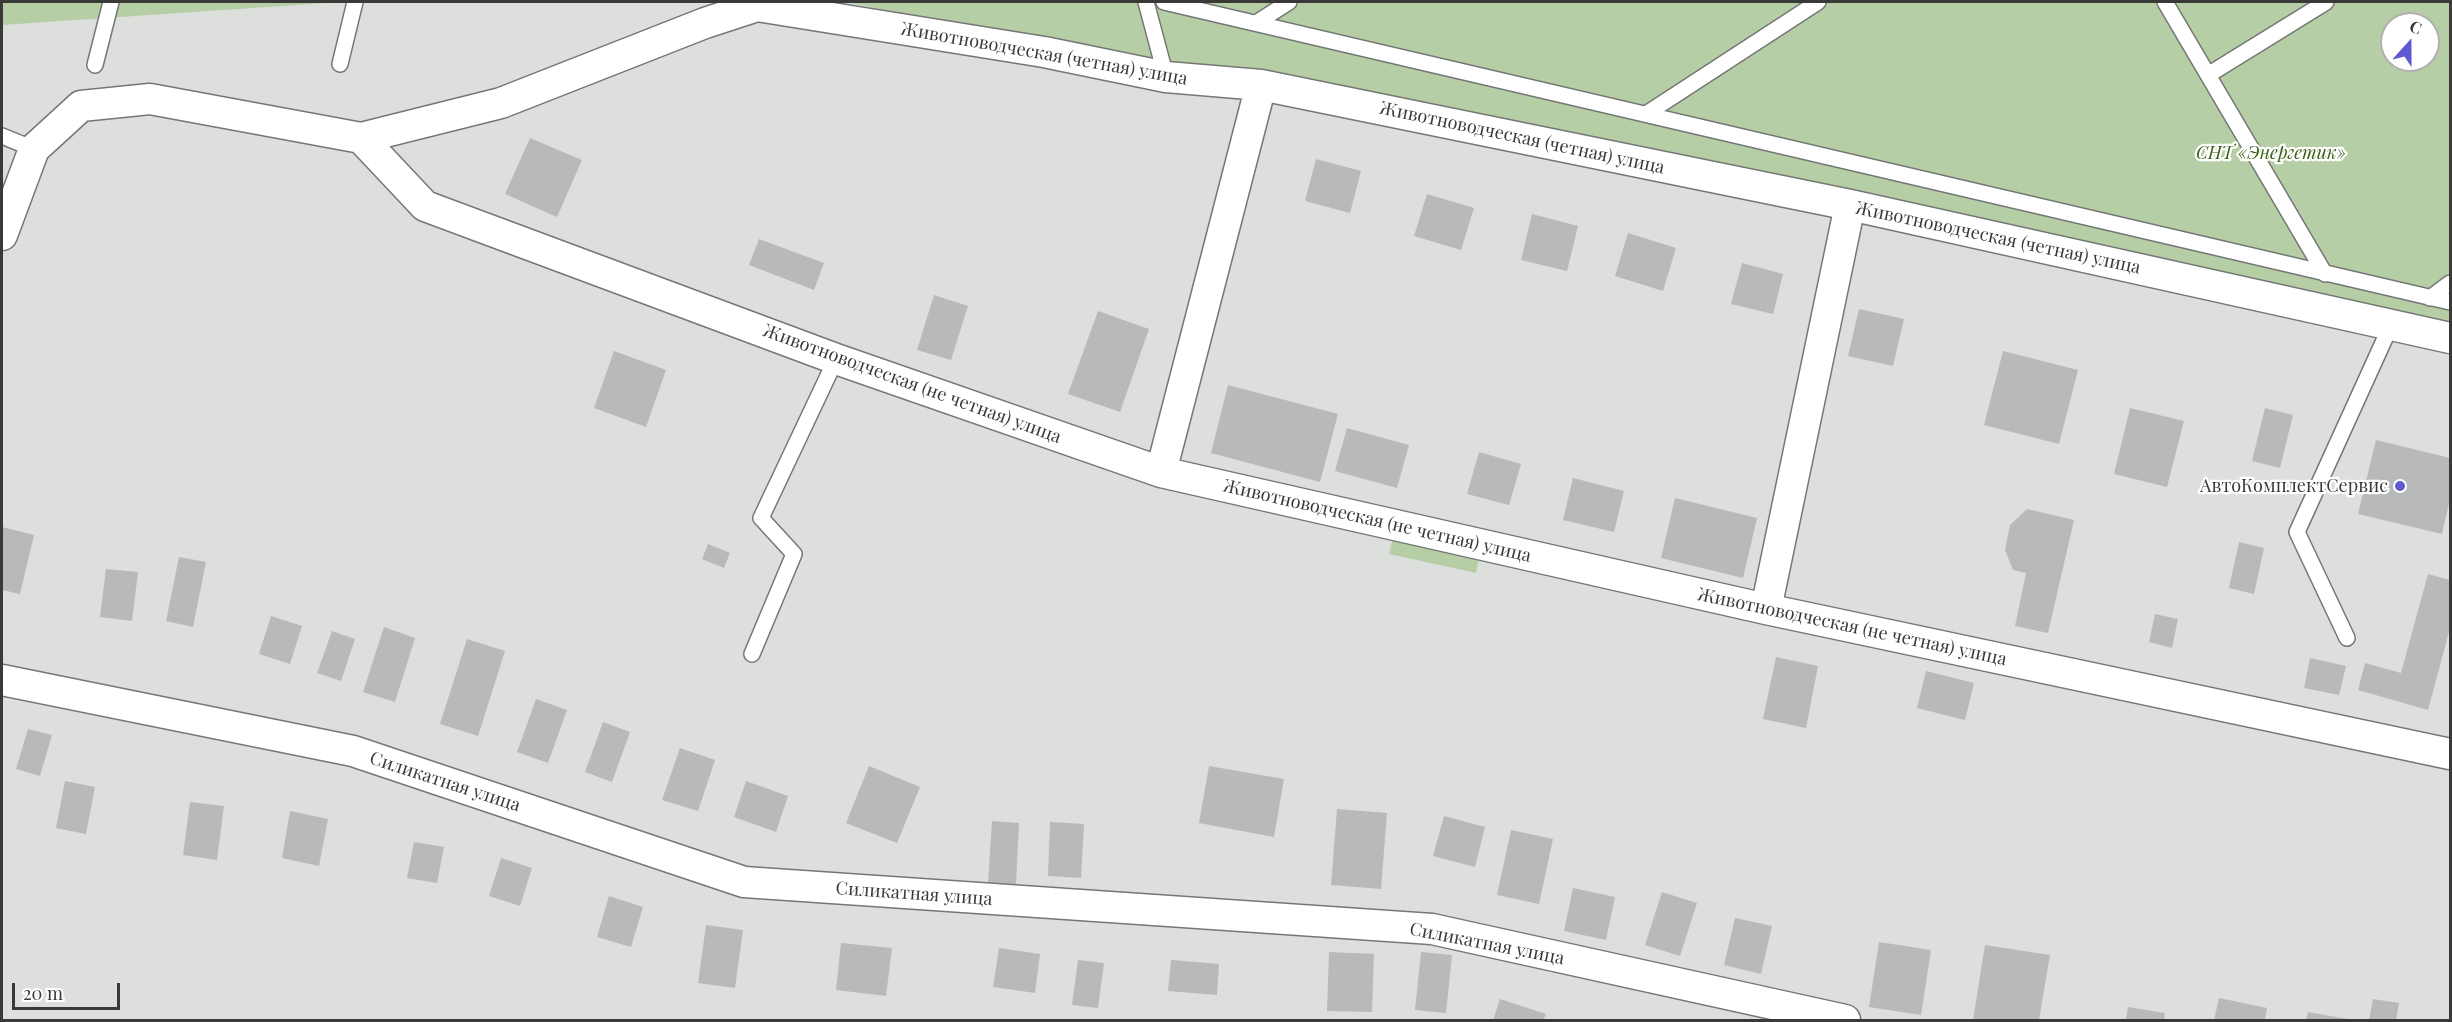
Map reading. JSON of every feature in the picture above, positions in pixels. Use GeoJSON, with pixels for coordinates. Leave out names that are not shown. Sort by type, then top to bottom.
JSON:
{"type":"FeatureCollection","features":[{"type":"Feature","properties":{"kind":"street","name":"Животноводческая (четная) улица"},"geometry":{"type":"LineString","coordinates":[[2,235],[8,199],[34,149],[81,106],[150,99],[361,138],[501,103],[705,23],[757,6],[1044,52],[1166,77],[1262,85],[1850,205],[2451,338]]}},
{"type":"Feature","properties":{"kind":"street"},"geometry":{"type":"LineString","coordinates":[[1161,472],[1262,85]]}},
{"type":"Feature","properties":{"kind":"street","name":"Животноводческая (не четная) улица"},"geometry":{"type":"LineString","coordinates":[[361,138],[425,206],[836,359],[1161,472],[1766,609],[2451,754]]}},
{"type":"Feature","properties":{"kind":"street"},"geometry":{"type":"LineString","coordinates":[[1766,609],[1850,205]]}},
{"type":"Feature","properties":{"kind":"street","name":"Силикатная улица"},"geometry":{"type":"LineString","coordinates":[[2,680],[353,751],[744,882],[1432,929],[1845,1020]]}},
{"type":"Feature","properties":{"kind":"lane"},"geometry":{"type":"LineString","coordinates":[[95,65],[111,2]]}},
{"type":"Feature","properties":{"kind":"lane"},"geometry":{"type":"LineString","coordinates":[[340,64],[355,2]]}},
{"type":"Feature","properties":{"kind":"lane"},"geometry":{"type":"LineString","coordinates":[[1146,2],[1166,77]]}},
{"type":"Feature","properties":{"kind":"lane"},"geometry":{"type":"LineString","coordinates":[[1164,2],[2451,303]]}},
{"type":"Feature","properties":{"kind":"lane"},"geometry":{"type":"LineString","coordinates":[[1256,23],[1289,2]]}},
{"type":"Feature","properties":{"kind":"lane"},"geometry":{"type":"LineString","coordinates":[[1646,114],[1818,2]]}},
{"type":"Feature","properties":{"kind":"lane"},"geometry":{"type":"LineString","coordinates":[[2165,2],[2325,274]]}},
{"type":"Feature","properties":{"kind":"lane"},"geometry":{"type":"LineString","coordinates":[[2208,75],[2326,2]]}},
{"type":"Feature","properties":{"kind":"lane"},"geometry":{"type":"LineString","coordinates":[[2,136],[34,149]]}},
{"type":"Feature","properties":{"kind":"lane"},"geometry":{"type":"LineString","coordinates":[[2430,298],[2451,283]]}},
{"type":"Feature","properties":{"kind":"lane"},"geometry":{"type":"LineString","coordinates":[[2347,638],[2296,532],[2391,325]]}},
{"type":"Feature","properties":{"kind":"lane"},"geometry":{"type":"LineString","coordinates":[[752,654],[794,554],[761,518],[836,359]]}},
{"type":"Feature","properties":{"kind":"green space"},"geometry":{"type":"Polygon","coordinates":[[[2,2],[342,2],[2,25],[2,2]]]}},
{"type":"Feature","properties":{"kind":"green space","name":"СНТ «Энергетик»"},"geometry":{"type":"Polygon","coordinates":[[[847,2],[2450,2],[2450,346],[847,2]]]}},
{"type":"Feature","properties":{"kind":"green space"},"geometry":{"type":"Polygon","coordinates":[[[1394,533],[1480,552],[1476,573],[1389,554],[1394,533]]]}},
{"type":"Feature","properties":{"kind":"building"},"geometry":{"type":"Polygon","coordinates":[[[530,138],[582,160],[557,217],[505,194],[530,138]]]}},
{"type":"Feature","properties":{"kind":"building"},"geometry":{"type":"Polygon","coordinates":[[[1316,159],[1361,171],[1350,213],[1305,201],[1316,159]]]}},
{"type":"Feature","properties":{"kind":"building"},"geometry":{"type":"Polygon","coordinates":[[[1427,194],[1474,208],[1461,250],[1414,236],[1427,194]]]}},
{"type":"Feature","properties":{"kind":"building"},"geometry":{"type":"Polygon","coordinates":[[[1532,214],[1578,226],[1567,271],[1521,260],[1532,214]]]}},
{"type":"Feature","properties":{"kind":"building"},"geometry":{"type":"Polygon","coordinates":[[[1628,233],[1676,248],[1663,291],[1615,276],[1628,233]]]}},
{"type":"Feature","properties":{"kind":"building"},"geometry":{"type":"Polygon","coordinates":[[[759,239],[824,263],[814,290],[749,265],[759,239]]]}},
{"type":"Feature","properties":{"kind":"building"},"geometry":{"type":"Polygon","coordinates":[[[1742,263],[1783,274],[1773,314],[1731,304],[1742,263]]]}},
{"type":"Feature","properties":{"kind":"building"},"geometry":{"type":"Polygon","coordinates":[[[934,295],[968,306],[951,360],[917,350],[934,295]]]}},
{"type":"Feature","properties":{"kind":"building"},"geometry":{"type":"Polygon","coordinates":[[[1859,309],[1904,319],[1893,366],[1848,356],[1859,309]]]}},
{"type":"Feature","properties":{"kind":"building"},"geometry":{"type":"Polygon","coordinates":[[[1098,311],[1149,329],[1120,412],[1068,394],[1098,311]]]}},
{"type":"Feature","properties":{"kind":"building"},"geometry":{"type":"Polygon","coordinates":[[[614,351],[666,370],[646,427],[594,408],[614,351]]]}},
{"type":"Feature","properties":{"kind":"building"},"geometry":{"type":"Polygon","coordinates":[[[2003,351],[2078,370],[2059,444],[1984,425],[2003,351]]]}},
{"type":"Feature","properties":{"kind":"building"},"geometry":{"type":"Polygon","coordinates":[[[1228,385],[1338,414],[1320,482],[1211,453],[1228,385]]]}},
{"type":"Feature","properties":{"kind":"building"},"geometry":{"type":"Polygon","coordinates":[[[2130,408],[2184,421],[2167,487],[2114,474],[2130,408]]]}},
{"type":"Feature","properties":{"kind":"building"},"geometry":{"type":"Polygon","coordinates":[[[2265,408],[2293,415],[2280,468],[2252,461],[2265,408]]]}},
{"type":"Feature","properties":{"kind":"building"},"geometry":{"type":"Polygon","coordinates":[[[1347,428],[1409,445],[1397,488],[1335,471],[1347,428]]]}},
{"type":"Feature","properties":{"kind":"building"},"geometry":{"type":"Polygon","coordinates":[[[2376,440],[2450,458],[2450,499],[2442,534],[2358,514],[2376,440]]]}},
{"type":"Feature","properties":{"kind":"building"},"geometry":{"type":"Polygon","coordinates":[[[1479,452],[1521,464],[1509,505],[1467,494],[1479,452]]]}},
{"type":"Feature","properties":{"kind":"building"},"geometry":{"type":"Polygon","coordinates":[[[1573,478],[1624,491],[1614,532],[1563,520],[1573,478]]]}},
{"type":"Feature","properties":{"kind":"building"},"geometry":{"type":"Polygon","coordinates":[[[1675,498],[1757,518],[1743,578],[1661,558],[1675,498]]]}},
{"type":"Feature","properties":{"kind":"building"},"geometry":{"type":"Polygon","coordinates":[[[2027,509],[2074,520],[2048,633],[2015,626],[2026,573],[2013,570],[2005,550],[2010,525],[2027,509]]]}},
{"type":"Feature","properties":{"kind":"building"},"geometry":{"type":"Polygon","coordinates":[[[2,527],[34,535],[20,594],[2,590],[2,527]]]}},
{"type":"Feature","properties":{"kind":"building"},"geometry":{"type":"Polygon","coordinates":[[[2239,542],[2264,548],[2254,594],[2229,588],[2239,542]]]}},
{"type":"Feature","properties":{"kind":"building"},"geometry":{"type":"Polygon","coordinates":[[[708,544],[730,553],[724,568],[702,559],[708,544]]]}},
{"type":"Feature","properties":{"kind":"building"},"geometry":{"type":"Polygon","coordinates":[[[179,557],[206,562],[193,627],[166,621],[179,557]]]}},
{"type":"Feature","properties":{"kind":"building"},"geometry":{"type":"Polygon","coordinates":[[[106,569],[138,572],[132,621],[100,617],[106,569]]]}},
{"type":"Feature","properties":{"kind":"building"},"geometry":{"type":"Polygon","coordinates":[[[2428,574],[2450,580],[2450,628],[2428,710],[2358,690],[2365,663],[2401,673],[2428,574]]]}},
{"type":"Feature","properties":{"kind":"building"},"geometry":{"type":"Polygon","coordinates":[[[2155,614],[2178,619],[2172,648],[2149,642],[2155,614]]]}},
{"type":"Feature","properties":{"kind":"building"},"geometry":{"type":"Polygon","coordinates":[[[271,616],[302,626],[290,664],[259,654],[271,616]]]}},
{"type":"Feature","properties":{"kind":"building"},"geometry":{"type":"Polygon","coordinates":[[[384,627],[415,638],[395,702],[363,692],[384,627]]]}},
{"type":"Feature","properties":{"kind":"building"},"geometry":{"type":"Polygon","coordinates":[[[332,631],[355,639],[341,681],[317,673],[332,631]]]}},
{"type":"Feature","properties":{"kind":"building"},"geometry":{"type":"Polygon","coordinates":[[[467,639],[505,651],[478,736],[440,724],[467,639]]]}},
{"type":"Feature","properties":{"kind":"building"},"geometry":{"type":"Polygon","coordinates":[[[1776,657],[1818,666],[1806,728],[1763,719],[1776,657]]]}},
{"type":"Feature","properties":{"kind":"building"},"geometry":{"type":"Polygon","coordinates":[[[2310,658],[2346,666],[2339,695],[2304,688],[2310,658]]]}},
{"type":"Feature","properties":{"kind":"building"},"geometry":{"type":"Polygon","coordinates":[[[1926,671],[1974,683],[1965,720],[1917,708],[1926,671]]]}},
{"type":"Feature","properties":{"kind":"building"},"geometry":{"type":"Polygon","coordinates":[[[536,699],[567,710],[548,763],[517,752],[536,699]]]}},
{"type":"Feature","properties":{"kind":"building"},"geometry":{"type":"Polygon","coordinates":[[[603,722],[630,732],[612,782],[585,772],[603,722]]]}},
{"type":"Feature","properties":{"kind":"building"},"geometry":{"type":"Polygon","coordinates":[[[28,729],[52,735],[40,776],[16,769],[28,729]]]}},
{"type":"Feature","properties":{"kind":"building"},"geometry":{"type":"Polygon","coordinates":[[[680,748],[715,760],[698,811],[662,800],[680,748]]]}},
{"type":"Feature","properties":{"kind":"building"},"geometry":{"type":"Polygon","coordinates":[[[869,766],[920,787],[897,843],[846,823],[869,766]]]}},
{"type":"Feature","properties":{"kind":"building"},"geometry":{"type":"Polygon","coordinates":[[[1209,766],[1284,779],[1274,837],[1199,823],[1209,766]]]}},
{"type":"Feature","properties":{"kind":"building"},"geometry":{"type":"Polygon","coordinates":[[[65,781],[95,787],[86,834],[56,828],[65,781]]]}},
{"type":"Feature","properties":{"kind":"building"},"geometry":{"type":"Polygon","coordinates":[[[746,781],[788,796],[776,832],[734,817],[746,781]]]}},
{"type":"Feature","properties":{"kind":"building"},"geometry":{"type":"Polygon","coordinates":[[[190,802],[224,806],[217,860],[183,855],[190,802]]]}},
{"type":"Feature","properties":{"kind":"building"},"geometry":{"type":"Polygon","coordinates":[[[1337,809],[1387,813],[1381,889],[1331,885],[1337,809]]]}},
{"type":"Feature","properties":{"kind":"building"},"geometry":{"type":"Polygon","coordinates":[[[290,811],[328,819],[319,866],[282,858],[290,811]]]}},
{"type":"Feature","properties":{"kind":"building"},"geometry":{"type":"Polygon","coordinates":[[[1444,816],[1485,827],[1475,867],[1433,856],[1444,816]]]}},
{"type":"Feature","properties":{"kind":"building"},"geometry":{"type":"Polygon","coordinates":[[[992,821],[1019,823],[1016,884],[988,883],[992,821]]]}},
{"type":"Feature","properties":{"kind":"building"},"geometry":{"type":"Polygon","coordinates":[[[1050,822],[1084,824],[1081,878],[1048,876],[1050,822]]]}},
{"type":"Feature","properties":{"kind":"building"},"geometry":{"type":"Polygon","coordinates":[[[1511,830],[1553,839],[1539,904],[1497,895],[1511,830]]]}},
{"type":"Feature","properties":{"kind":"building"},"geometry":{"type":"Polygon","coordinates":[[[414,842],[444,847],[437,883],[407,878],[414,842]]]}},
{"type":"Feature","properties":{"kind":"building"},"geometry":{"type":"Polygon","coordinates":[[[501,858],[532,868],[520,906],[489,896],[501,858]]]}},
{"type":"Feature","properties":{"kind":"building"},"geometry":{"type":"Polygon","coordinates":[[[1573,888],[1615,897],[1606,940],[1564,931],[1573,888]]]}},
{"type":"Feature","properties":{"kind":"building"},"geometry":{"type":"Polygon","coordinates":[[[1662,892],[1697,903],[1680,956],[1645,945],[1662,892]]]}},
{"type":"Feature","properties":{"kind":"building"},"geometry":{"type":"Polygon","coordinates":[[[609,896],[643,907],[631,947],[597,937],[609,896]]]}},
{"type":"Feature","properties":{"kind":"building"},"geometry":{"type":"Polygon","coordinates":[[[1735,918],[1772,926],[1761,974],[1724,965],[1735,918]]]}},
{"type":"Feature","properties":{"kind":"building"},"geometry":{"type":"Polygon","coordinates":[[[706,925],[743,930],[735,988],[698,983],[706,925]]]}},
{"type":"Feature","properties":{"kind":"building"},"geometry":{"type":"Polygon","coordinates":[[[1879,942],[1931,950],[1921,1015],[1869,1007],[1879,942]]]}},
{"type":"Feature","properties":{"kind":"building"},"geometry":{"type":"Polygon","coordinates":[[[841,943],[892,948],[886,996],[836,990],[841,943]]]}},
{"type":"Feature","properties":{"kind":"building"},"geometry":{"type":"Polygon","coordinates":[[[1985,945],[2050,955],[2039,1020],[1973,1020],[1985,945]]]}},
{"type":"Feature","properties":{"kind":"building"},"geometry":{"type":"Polygon","coordinates":[[[999,948],[1040,954],[1035,993],[993,987],[999,948]]]}},
{"type":"Feature","properties":{"kind":"building"},"geometry":{"type":"Polygon","coordinates":[[[1329,952],[1374,954],[1372,1012],[1327,1011],[1329,952]]]}},
{"type":"Feature","properties":{"kind":"building"},"geometry":{"type":"Polygon","coordinates":[[[1421,952],[1452,955],[1446,1013],[1415,1010],[1421,952]]]}},
{"type":"Feature","properties":{"kind":"building"},"geometry":{"type":"Polygon","coordinates":[[[1078,960],[1104,963],[1098,1008],[1072,1005],[1078,960]]]}},
{"type":"Feature","properties":{"kind":"building"},"geometry":{"type":"Polygon","coordinates":[[[1171,960],[1219,964],[1217,995],[1168,991],[1171,960]]]}},
{"type":"Feature","properties":{"kind":"building"},"geometry":{"type":"Polygon","coordinates":[[[2219,998],[2267,1008],[2265,1020],[2214,1020],[2219,998]]]}},
{"type":"Feature","properties":{"kind":"building"},"geometry":{"type":"Polygon","coordinates":[[[1500,999],[1546,1014],[1543,1020],[1493,1020],[1500,999]]]}},
{"type":"Feature","properties":{"kind":"building"},"geometry":{"type":"Polygon","coordinates":[[[2373,999],[2399,1003],[2396,1020],[2369,1020],[2373,999]]]}},
{"type":"Feature","properties":{"kind":"building"},"geometry":{"type":"Polygon","coordinates":[[[2128,1007],[2165,1013],[2164,1020],[2126,1020],[2128,1007]]]}},
{"type":"Feature","properties":{"kind":"building"},"geometry":{"type":"Polygon","coordinates":[[[2308,1012],[2348,1019],[2348,1020],[2306,1020],[2308,1012]]]}},
{"type":"Feature","properties":{"kind":"place","name":"АвтоКомплектСервис"},"geometry":{"type":"Point","coordinates":[2400,486]}}]}
